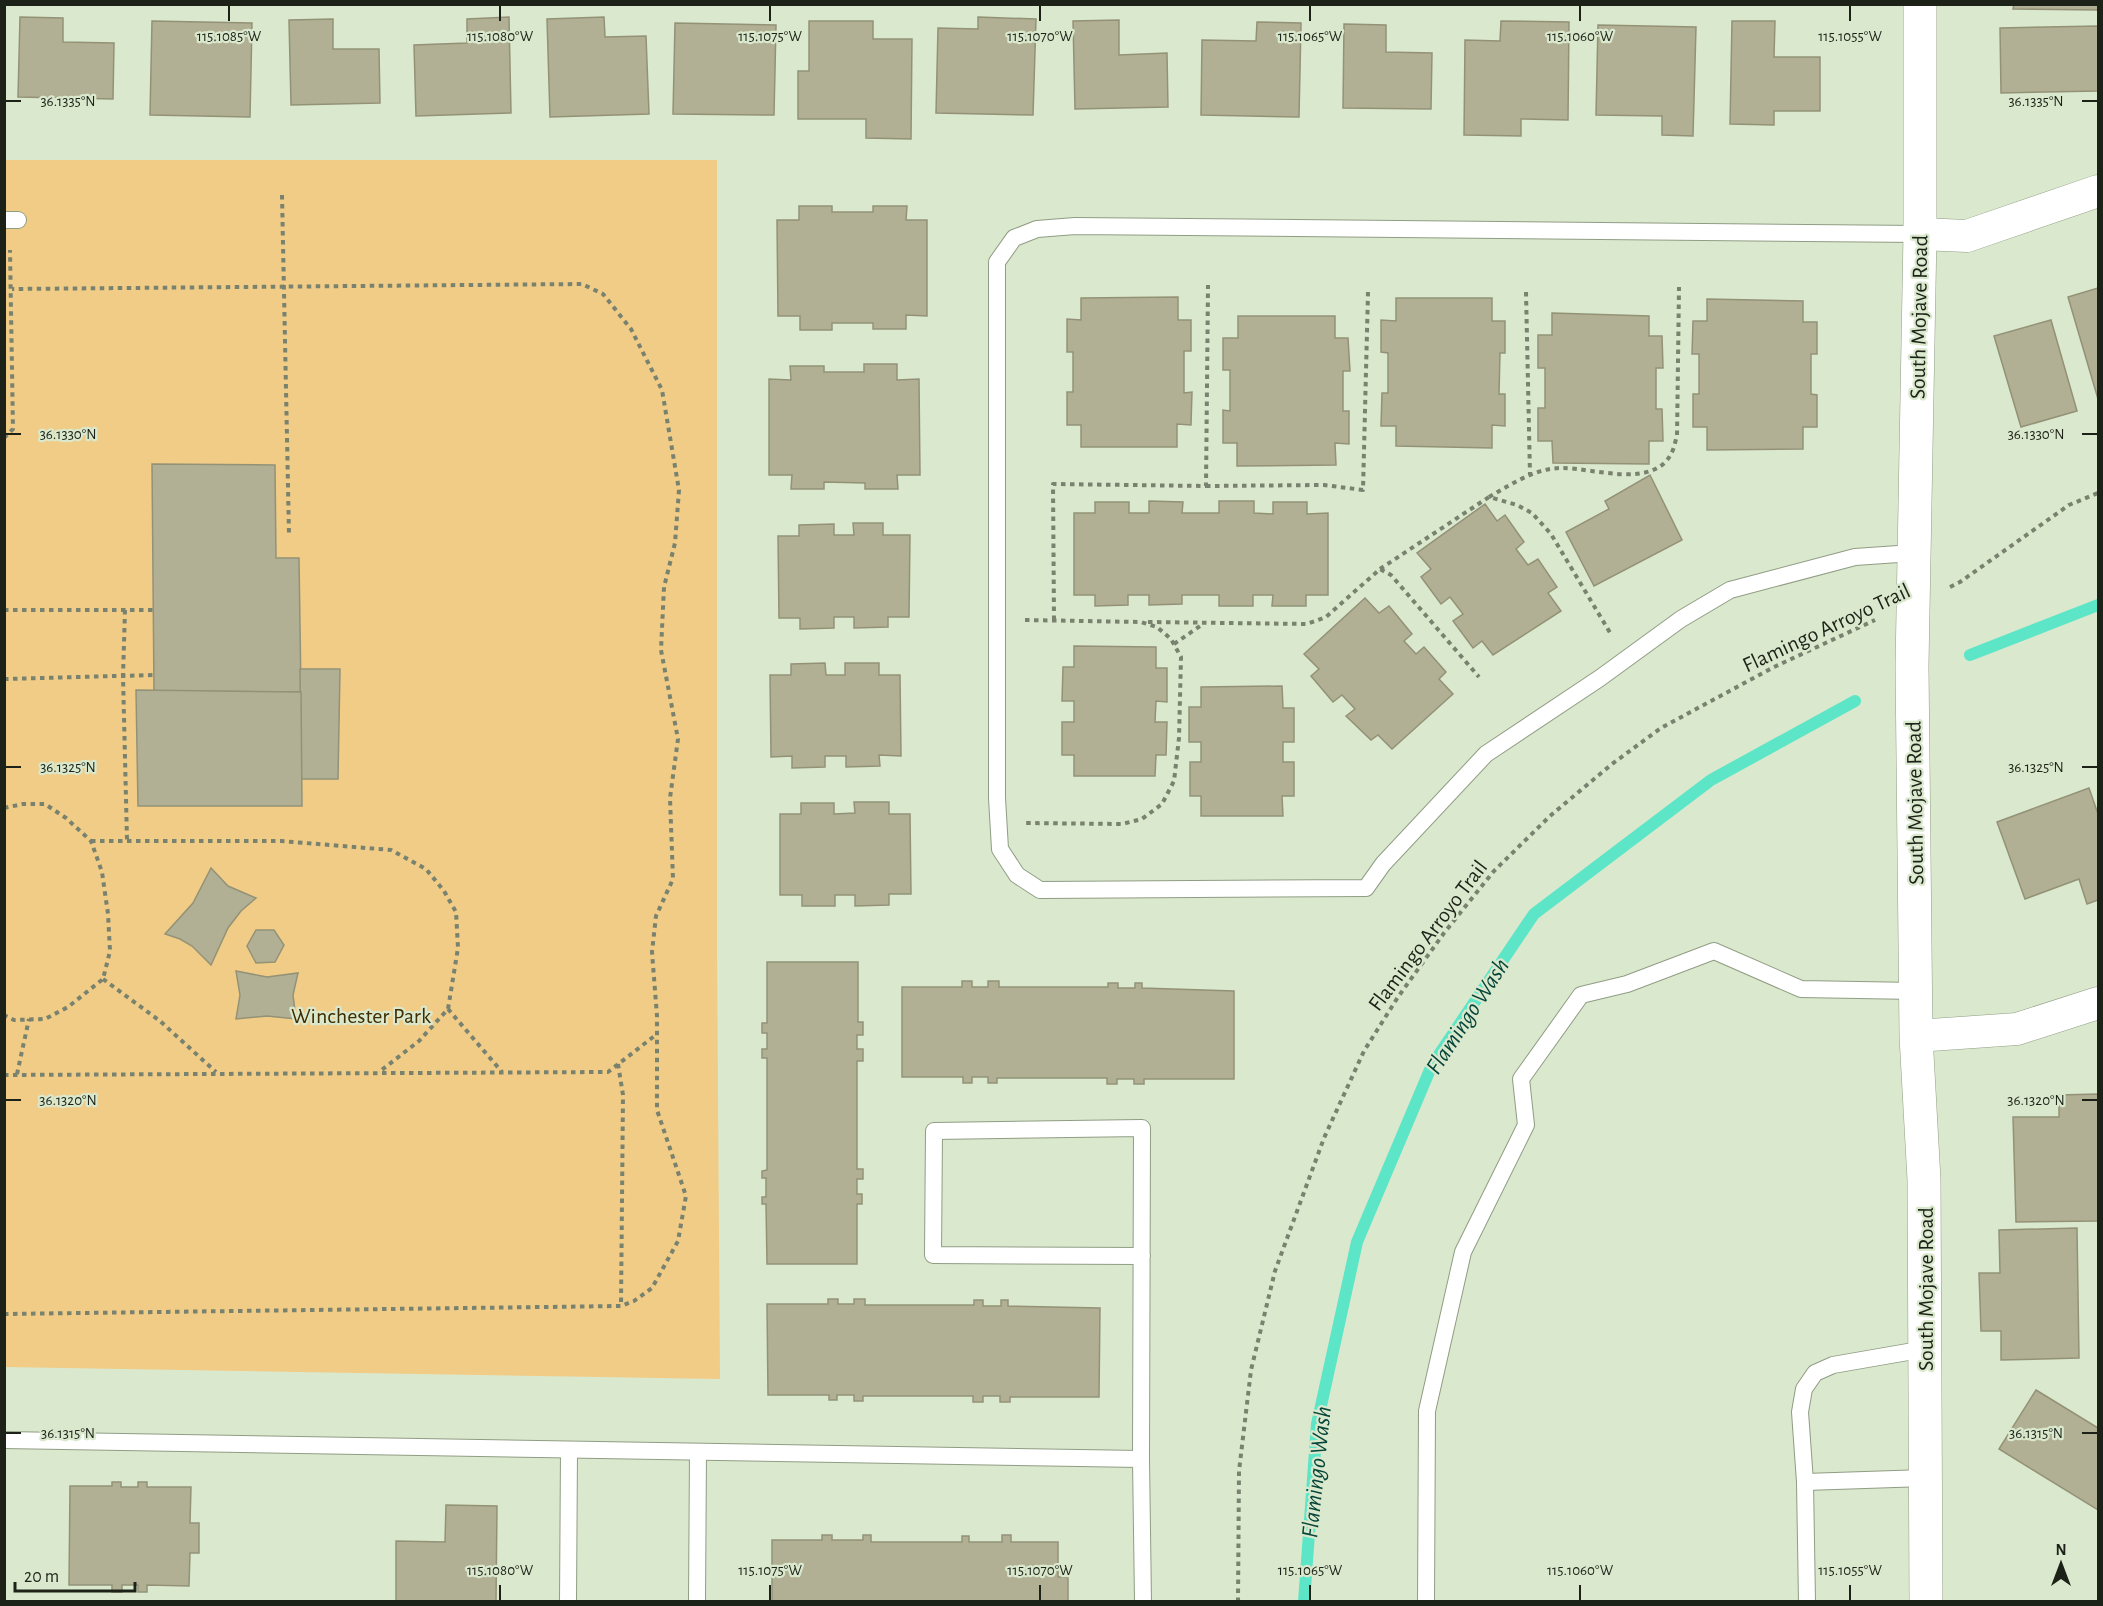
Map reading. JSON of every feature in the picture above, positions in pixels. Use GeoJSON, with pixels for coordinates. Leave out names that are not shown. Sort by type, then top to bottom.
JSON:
{"type":"FeatureCollection","features":[{"type":"Feature","properties":{"kind":"street","name":"South Mojave Road"},"geometry":{"type":"LineString","coordinates":[[1920,4],[1920,234],[1913,605],[1916,1036],[1924,1180],[1926,1602]]}},
{"type":"Feature","properties":{"kind":"street"},"geometry":{"type":"LineString","coordinates":[[1920,234],[1966,236],[2098,191]]}},
{"type":"Feature","properties":{"kind":"street"},"geometry":{"type":"LineString","coordinates":[[1916,1036],[2017,1029],[2098,1002]]}},
{"type":"Feature","properties":{"kind":"lane"},"geometry":{"type":"LineString","coordinates":[[1913,553],[1855,557],[1730,590],[1681,619],[1486,754],[1383,864],[1366,888],[1040,890],[1017,875],[1000,849],[997,619],[997,262],[1014,238],[1037,229],[1075,226],[1920,234]]}},
{"type":"Feature","properties":{"kind":"lane"},"geometry":{"type":"LineString","coordinates":[[1425,1602],[1427,1411],[1463,1252],[1526,1125],[1521,1079],[1581,995],[1627,984],[1714,951],[1801,989],[1916,992]]}},
{"type":"Feature","properties":{"kind":"lane"},"geometry":{"type":"LineString","coordinates":[[1142,1256],[933,1255],[934,1131],[1142,1128],[1143,1602]]}},
{"type":"Feature","properties":{"kind":"lane"},"geometry":{"type":"LineString","coordinates":[[1807,1602],[1805,1482],[1800,1412],[1804,1389],[1815,1373],[1833,1365],[1925,1349]]}},
{"type":"Feature","properties":{"kind":"lane"},"geometry":{"type":"LineString","coordinates":[[4,1440],[1141,1460]]}},
{"type":"Feature","properties":{"kind":"lane"},"geometry":{"type":"LineString","coordinates":[[568,1602],[569,1451]]}},
{"type":"Feature","properties":{"kind":"lane"},"geometry":{"type":"LineString","coordinates":[[697,1602],[698,1452]]}},
{"type":"Feature","properties":{"kind":"lane"},"geometry":{"type":"LineString","coordinates":[[1805,1482],[1925,1478]]}},
{"type":"Feature","properties":{"kind":"path"},"geometry":{"type":"LineString","coordinates":[[282,195],[286,287],[289,535]]}},
{"type":"Feature","properties":{"kind":"path"},"geometry":{"type":"LineString","coordinates":[[4,438],[14,429],[10,250]]}},
{"type":"Feature","properties":{"kind":"path"},"geometry":{"type":"LineString","coordinates":[[4,1314],[621,1306],[652,1288],[678,1241],[686,1196],[657,1110],[657,1033],[652,952],[656,915],[673,879],[670,798],[678,739],[660,650],[664,587],[675,543],[679,490],[662,390],[631,329],[603,294],[582,284],[12,289]]}},
{"type":"Feature","properties":{"kind":"path"},"geometry":{"type":"LineString","coordinates":[[1206,486],[1208,285]]}},
{"type":"Feature","properties":{"kind":"path"},"geometry":{"type":"LineString","coordinates":[[997,619],[1307,624],[1326,616],[1380,569],[1489,497],[1530,475],[1561,468],[1638,474],[1658,469],[1671,455],[1677,436],[1679,287]]}},
{"type":"Feature","properties":{"kind":"path"},"geometry":{"type":"LineString","coordinates":[[1054,620],[1053,484],[1324,485],[1363,490],[1368,292]]}},
{"type":"Feature","properties":{"kind":"path"},"geometry":{"type":"LineString","coordinates":[[1526,292],[1530,475]]}},
{"type":"Feature","properties":{"kind":"path","name":"Flamingo Arroyo Trail"},"geometry":{"type":"LineString","coordinates":[[1238,1602],[1239,1472],[1251,1370],[1275,1271],[1334,1116],[1364,1051],[1398,997],[1444,933],[1494,871],[1550,816],[1612,764],[1661,728],[1774,667],[1960,582],[2069,505],[2098,493]]}},
{"type":"Feature","properties":{"kind":"path"},"geometry":{"type":"LineString","coordinates":[[1489,497],[1517,505],[1532,513],[1551,534],[1626,659]]}},
{"type":"Feature","properties":{"kind":"path"},"geometry":{"type":"LineString","coordinates":[[1380,569],[1391,575],[1479,677]]}},
{"type":"Feature","properties":{"kind":"path"},"geometry":{"type":"LineString","coordinates":[[4,610],[153,610]]}},
{"type":"Feature","properties":{"kind":"path"},"geometry":{"type":"LineString","coordinates":[[125,610],[123,676],[127,840]]}},
{"type":"Feature","properties":{"kind":"path"},"geometry":{"type":"LineString","coordinates":[[999,823],[1122,824],[1142,819],[1162,804],[1174,781],[1179,738],[1181,657],[1172,639],[1157,627],[1141,622]]}},
{"type":"Feature","properties":{"kind":"path"},"geometry":{"type":"LineString","coordinates":[[1174,644],[1205,622]]}},
{"type":"Feature","properties":{"kind":"path"},"geometry":{"type":"LineString","coordinates":[[4,679],[154,675]]}},
{"type":"Feature","properties":{"kind":"path"},"geometry":{"type":"LineString","coordinates":[[4,808],[23,804],[45,804],[66,818],[91,841],[102,872],[110,951],[103,980],[68,1007],[45,1019],[14,1020],[4,1016]]}},
{"type":"Feature","properties":{"kind":"path"},"geometry":{"type":"LineString","coordinates":[[91,841],[281,841],[391,850],[426,869],[444,891],[456,912],[458,948],[448,1009],[418,1041],[379,1073]]}},
{"type":"Feature","properties":{"kind":"path"},"geometry":{"type":"LineString","coordinates":[[103,980],[160,1021],[217,1073]]}},
{"type":"Feature","properties":{"kind":"path"},"geometry":{"type":"LineString","coordinates":[[448,1009],[502,1072]]}},
{"type":"Feature","properties":{"kind":"path"},"geometry":{"type":"LineString","coordinates":[[17,1075],[29,1019]]}},
{"type":"Feature","properties":{"kind":"path"},"geometry":{"type":"LineString","coordinates":[[4,1075],[608,1072],[657,1033]]}},
{"type":"Feature","properties":{"kind":"path"},"geometry":{"type":"LineString","coordinates":[[618,1063],[623,1095],[621,1306]]}},
{"type":"Feature","properties":{"kind":"green space","name":"Winchester Park"},"geometry":{"type":"Polygon","coordinates":[[[5,160],[717,160],[717,953],[720,1379],[5,1367],[5,160]]]}},
{"type":"Feature","properties":{"kind":"building"},"geometry":{"type":"Polygon","coordinates":[[[2014,4],[2098,4],[2098,10],[2013,9],[2014,4]]]}},
{"type":"Feature","properties":{"kind":"building"},"geometry":{"type":"Polygon","coordinates":[[[20,17],[63,18],[63,42],[114,43],[113,99],[18,97],[20,17]]]}},
{"type":"Feature","properties":{"kind":"building"},"geometry":{"type":"Polygon","coordinates":[[[509,17],[511,113],[416,116],[414,45],[467,43],[467,19],[509,17]]]}},
{"type":"Feature","properties":{"kind":"building"},"geometry":{"type":"Polygon","coordinates":[[[604,17],[605,37],[646,36],[649,114],[550,117],[547,19],[604,17]]]}},
{"type":"Feature","properties":{"kind":"building"},"geometry":{"type":"Polygon","coordinates":[[[978,17],[1036,19],[1033,115],[936,113],[938,28],[978,29],[978,17]]]}},
{"type":"Feature","properties":{"kind":"building"},"geometry":{"type":"Polygon","coordinates":[[[333,19],[333,49],[379,49],[380,103],[291,105],[289,20],[333,19]]]}},
{"type":"Feature","properties":{"kind":"building"},"geometry":{"type":"Polygon","coordinates":[[[1119,20],[1119,55],[1167,53],[1168,107],[1075,109],[1073,21],[1119,20]]]}},
{"type":"Feature","properties":{"kind":"building"},"geometry":{"type":"Polygon","coordinates":[[[152,21],[252,23],[250,117],[150,115],[152,21]]]}},
{"type":"Feature","properties":{"kind":"building"},"geometry":{"type":"Polygon","coordinates":[[[809,21],[873,21],[873,39],[912,39],[911,139],[866,138],[866,119],[798,119],[798,71],[809,71],[809,21]]]}},
{"type":"Feature","properties":{"kind":"building"},"geometry":{"type":"Polygon","coordinates":[[[1501,21],[1569,22],[1568,120],[1521,119],[1521,136],[1464,135],[1465,40],[1500,41],[1501,21]]]}},
{"type":"Feature","properties":{"kind":"building"},"geometry":{"type":"Polygon","coordinates":[[[1732,21],[1775,21],[1774,57],[1820,57],[1820,111],[1774,111],[1774,125],[1730,124],[1732,21]]]}},
{"type":"Feature","properties":{"kind":"building"},"geometry":{"type":"Polygon","coordinates":[[[1257,22],[1301,23],[1299,117],[1201,115],[1202,40],[1256,41],[1257,22]]]}},
{"type":"Feature","properties":{"kind":"building"},"geometry":{"type":"Polygon","coordinates":[[[675,23],[776,25],[774,115],[673,114],[675,23]]]}},
{"type":"Feature","properties":{"kind":"building"},"geometry":{"type":"Polygon","coordinates":[[[1344,24],[1386,25],[1386,52],[1432,53],[1431,109],[1343,108],[1344,24]]]}},
{"type":"Feature","properties":{"kind":"building"},"geometry":{"type":"Polygon","coordinates":[[[1598,25],[1696,27],[1693,136],[1662,135],[1662,116],[1596,115],[1598,25]]]}},
{"type":"Feature","properties":{"kind":"building"},"geometry":{"type":"Polygon","coordinates":[[[2098,26],[2098,91],[2001,93],[2000,28],[2098,26]]]}},
{"type":"Feature","properties":{"kind":"building"},"geometry":{"type":"Polygon","coordinates":[[[799,206],[832,206],[832,212],[873,212],[873,206],[907,206],[906,220],[927,220],[927,316],[906,315],[906,329],[873,329],[873,323],[832,323],[832,330],[800,330],[800,316],[778,316],[777,220],[799,220],[799,206]]]}},
{"type":"Feature","properties":{"kind":"building"},"geometry":{"type":"Polygon","coordinates":[[[2098,288],[2098,399],[2068,297],[2098,288]]]}},
{"type":"Feature","properties":{"kind":"building"},"geometry":{"type":"Polygon","coordinates":[[[1178,297],[1178,320],[1191,320],[1191,351],[1184,351],[1184,393],[1192,392],[1191,425],[1177,424],[1177,447],[1081,447],[1081,425],[1067,425],[1067,392],[1073,392],[1073,352],[1067,352],[1067,319],[1081,320],[1081,298],[1178,297]]]}},
{"type":"Feature","properties":{"kind":"building"},"geometry":{"type":"Polygon","coordinates":[[[1396,298],[1492,298],[1492,321],[1505,321],[1505,353],[1500,353],[1499,394],[1505,394],[1505,426],[1492,425],[1492,448],[1396,446],[1396,426],[1381,426],[1382,393],[1388,393],[1388,353],[1381,352],[1381,320],[1396,321],[1396,298]]]}},
{"type":"Feature","properties":{"kind":"building"},"geometry":{"type":"Polygon","coordinates":[[[1707,299],[1803,301],[1803,322],[1817,322],[1817,354],[1811,354],[1811,394],[1817,395],[1817,427],[1803,427],[1803,449],[1707,450],[1707,427],[1693,427],[1693,394],[1699,394],[1699,354],[1692,354],[1693,321],[1707,321],[1707,299]]]}},
{"type":"Feature","properties":{"kind":"building"},"geometry":{"type":"Polygon","coordinates":[[[1552,313],[1649,316],[1649,336],[1662,336],[1663,368],[1656,368],[1656,409],[1662,409],[1663,441],[1649,441],[1649,464],[1553,463],[1552,441],[1538,441],[1538,408],[1545,408],[1545,368],[1538,368],[1538,335],[1552,335],[1552,313]]]}},
{"type":"Feature","properties":{"kind":"building"},"geometry":{"type":"Polygon","coordinates":[[[1238,316],[1335,316],[1335,338],[1348,338],[1350,371],[1343,371],[1343,411],[1349,411],[1349,444],[1335,443],[1336,465],[1237,466],[1237,443],[1223,443],[1223,410],[1230,411],[1230,370],[1223,370],[1223,338],[1238,338],[1238,316]]]}},
{"type":"Feature","properties":{"kind":"building"},"geometry":{"type":"Polygon","coordinates":[[[2051,320],[2077,411],[2021,427],[1994,336],[2051,320]]]}},
{"type":"Feature","properties":{"kind":"building"},"geometry":{"type":"Polygon","coordinates":[[[864,364],[897,364],[897,380],[919,379],[920,475],[897,475],[898,489],[865,489],[865,483],[824,482],[824,489],[791,489],[792,475],[769,475],[769,379],[791,380],[790,366],[824,366],[824,372],[864,372],[864,364]]]}},
{"type":"Feature","properties":{"kind":"building"},"geometry":{"type":"Polygon","coordinates":[[[152,464],[275,465],[276,558],[299,558],[301,692],[154,691],[152,464]]]}},
{"type":"Feature","properties":{"kind":"building"},"geometry":{"type":"Polygon","coordinates":[[[1650,475],[1682,540],[1594,586],[1566,532],[1609,509],[1605,501],[1650,475]]]}},
{"type":"Feature","properties":{"kind":"building"},"geometry":{"type":"Polygon","coordinates":[[[1149,501],[1183,502],[1182,513],[1219,513],[1219,501],[1254,501],[1254,513],[1273,514],[1273,502],[1307,502],[1307,514],[1328,513],[1328,595],[1306,595],[1306,606],[1272,606],[1273,595],[1253,595],[1253,606],[1219,606],[1219,595],[1182,595],[1182,604],[1149,605],[1149,595],[1128,595],[1128,605],[1095,606],[1095,595],[1074,595],[1074,513],[1095,513],[1095,502],[1129,502],[1129,513],[1149,513],[1149,501]]]}},
{"type":"Feature","properties":{"kind":"building"},"geometry":{"type":"Polygon","coordinates":[[[1485,504],[1497,521],[1505,515],[1524,542],[1516,549],[1528,565],[1538,559],[1557,587],[1548,593],[1561,611],[1493,655],[1482,641],[1473,648],[1453,621],[1463,614],[1450,597],[1441,604],[1421,577],[1431,569],[1417,553],[1485,504]]]}},
{"type":"Feature","properties":{"kind":"building"},"geometry":{"type":"Polygon","coordinates":[[[853,523],[883,523],[883,535],[910,535],[909,617],[888,617],[888,627],[854,628],[854,617],[834,617],[834,628],[800,629],[800,618],[779,618],[778,536],[799,536],[799,525],[834,524],[834,535],[854,535],[853,523]]]}},
{"type":"Feature","properties":{"kind":"building"},"geometry":{"type":"Polygon","coordinates":[[[1365,598],[1379,613],[1389,606],[1412,634],[1404,641],[1416,654],[1424,647],[1446,672],[1439,679],[1453,694],[1392,749],[1378,735],[1371,740],[1346,716],[1355,709],[1342,695],[1333,702],[1311,676],[1319,669],[1304,654],[1365,598]]]}},
{"type":"Feature","properties":{"kind":"building"},"geometry":{"type":"Polygon","coordinates":[[[1074,646],[1156,647],[1156,668],[1167,668],[1167,702],[1156,701],[1155,722],[1167,722],[1166,755],[1156,755],[1155,776],[1074,776],[1074,755],[1062,755],[1062,722],[1074,722],[1074,701],[1062,701],[1063,667],[1074,667],[1074,646]]]}},
{"type":"Feature","properties":{"kind":"building"},"geometry":{"type":"Polygon","coordinates":[[[825,663],[826,675],[845,675],[845,663],[879,663],[879,675],[900,675],[901,756],[879,755],[880,766],[846,767],[846,756],[825,756],[825,767],[792,768],[792,756],[771,757],[770,675],[791,675],[791,664],[825,663]]]}},
{"type":"Feature","properties":{"kind":"building"},"geometry":{"type":"Polygon","coordinates":[[[300,669],[340,669],[338,779],[301,779],[300,669]]]}},
{"type":"Feature","properties":{"kind":"building"},"geometry":{"type":"Polygon","coordinates":[[[1282,686],[1283,708],[1294,708],[1294,742],[1283,742],[1283,762],[1294,762],[1294,796],[1282,796],[1283,816],[1201,816],[1201,796],[1190,796],[1190,762],[1201,762],[1201,742],[1189,742],[1189,707],[1201,707],[1201,687],[1282,686]]]}},
{"type":"Feature","properties":{"kind":"building"},"geometry":{"type":"Polygon","coordinates":[[[136,690],[301,692],[302,806],[138,806],[136,690]]]}},
{"type":"Feature","properties":{"kind":"building"},"geometry":{"type":"Polygon","coordinates":[[[2089,788],[2098,814],[2098,900],[2087,904],[2079,879],[2025,899],[1997,822],[2089,788]]]}},
{"type":"Feature","properties":{"kind":"building"},"geometry":{"type":"Polygon","coordinates":[[[854,802],[889,802],[889,814],[910,814],[911,894],[889,894],[889,905],[855,906],[855,895],[835,895],[835,906],[802,906],[802,895],[780,895],[780,814],[801,814],[801,803],[834,803],[834,814],[855,813],[854,802]]]}},
{"type":"Feature","properties":{"kind":"building"},"geometry":{"type":"Polygon","coordinates":[[[211,868],[228,886],[256,898],[241,911],[228,928],[211,965],[192,946],[165,934],[193,903],[211,868]]]}},
{"type":"Feature","properties":{"kind":"building"},"geometry":{"type":"Polygon","coordinates":[[[256,930],[274,930],[284,945],[275,962],[256,963],[247,946],[256,930]]]}},
{"type":"Feature","properties":{"kind":"building"},"geometry":{"type":"Polygon","coordinates":[[[767,962],[858,962],[858,1022],[863,1022],[863,1035],[857,1035],[857,1049],[863,1049],[863,1061],[857,1061],[857,1169],[863,1169],[863,1179],[857,1179],[857,1194],[862,1194],[862,1204],[857,1204],[857,1264],[767,1264],[766,1204],[762,1204],[762,1197],[766,1197],[766,1178],[762,1178],[762,1171],[767,1170],[767,1058],[762,1058],[762,1049],[767,1049],[767,1033],[762,1033],[762,1023],[767,1023],[767,962]]]}},
{"type":"Feature","properties":{"kind":"building"},"geometry":{"type":"Polygon","coordinates":[[[236,971],[267,977],[298,973],[293,995],[296,1019],[267,1016],[236,1019],[240,995],[236,971]]]}},
{"type":"Feature","properties":{"kind":"building"},"geometry":{"type":"Polygon","coordinates":[[[962,981],[972,981],[972,987],[988,987],[988,981],[999,981],[999,987],[1108,987],[1108,983],[1118,983],[1118,988],[1135,988],[1135,983],[1142,983],[1142,988],[1234,991],[1234,1079],[1144,1079],[1144,1084],[1134,1084],[1134,1079],[1117,1079],[1117,1084],[1107,1084],[1107,1078],[997,1078],[997,1083],[988,1083],[988,1077],[972,1077],[972,1083],[963,1083],[963,1077],[902,1077],[902,987],[962,987],[962,981]]]}},
{"type":"Feature","properties":{"kind":"building"},"geometry":{"type":"Polygon","coordinates":[[[2098,1094],[2098,1221],[2016,1222],[2013,1117],[2059,1117],[2059,1095],[2098,1094]]]}},
{"type":"Feature","properties":{"kind":"building"},"geometry":{"type":"Polygon","coordinates":[[[2077,1228],[2079,1358],[2001,1360],[2001,1331],[1981,1331],[1979,1273],[2000,1273],[1999,1230],[2077,1228]]]}},
{"type":"Feature","properties":{"kind":"building"},"geometry":{"type":"Polygon","coordinates":[[[828,1299],[838,1299],[838,1304],[854,1304],[854,1299],[865,1299],[865,1305],[974,1305],[974,1300],[983,1300],[983,1306],[1001,1306],[1001,1300],[1008,1300],[1008,1306],[1100,1308],[1099,1397],[1010,1397],[1010,1402],[1000,1402],[1000,1396],[983,1396],[983,1402],[973,1402],[973,1396],[863,1396],[863,1401],[854,1401],[854,1395],[837,1395],[837,1400],[829,1400],[829,1395],[768,1395],[767,1304],[828,1304],[828,1299]]]}},
{"type":"Feature","properties":{"kind":"building"},"geometry":{"type":"Polygon","coordinates":[[[2036,1390],[2098,1428],[2098,1510],[1999,1449],[2036,1390]]]}},
{"type":"Feature","properties":{"kind":"building"},"geometry":{"type":"Polygon","coordinates":[[[112,1482],[121,1482],[121,1487],[138,1487],[138,1482],[147,1482],[147,1487],[191,1487],[190,1523],[199,1523],[199,1553],[190,1553],[189,1586],[147,1585],[147,1592],[138,1592],[138,1585],[122,1585],[122,1592],[112,1592],[112,1585],[69,1585],[70,1486],[112,1486],[112,1482]]]}},
{"type":"Feature","properties":{"kind":"building"},"geometry":{"type":"Polygon","coordinates":[[[446,1505],[497,1506],[496,1602],[396,1602],[396,1541],[445,1542],[446,1505]]]}},
{"type":"Feature","properties":{"kind":"building"},"geometry":{"type":"Polygon","coordinates":[[[822,1535],[832,1535],[832,1540],[863,1540],[863,1535],[871,1535],[871,1542],[962,1542],[962,1536],[969,1536],[969,1542],[1002,1542],[1002,1535],[1011,1535],[1011,1542],[1058,1542],[1058,1577],[1068,1577],[1068,1602],[772,1602],[772,1540],[822,1540],[822,1535]]]}},
{"type":"Feature","properties":{"kind":"waterway","name":"Flamingo Wash"},"geometry":{"type":"LineString","coordinates":[[1970,655],[2098,605]]}},
{"type":"Feature","properties":{"kind":"waterway","name":"Flamingo Wash"},"geometry":{"type":"LineString","coordinates":[[1304,1602],[1317,1424],[1357,1242],[1432,1065],[1534,914],[1711,780],[1855,701]]}}]}
